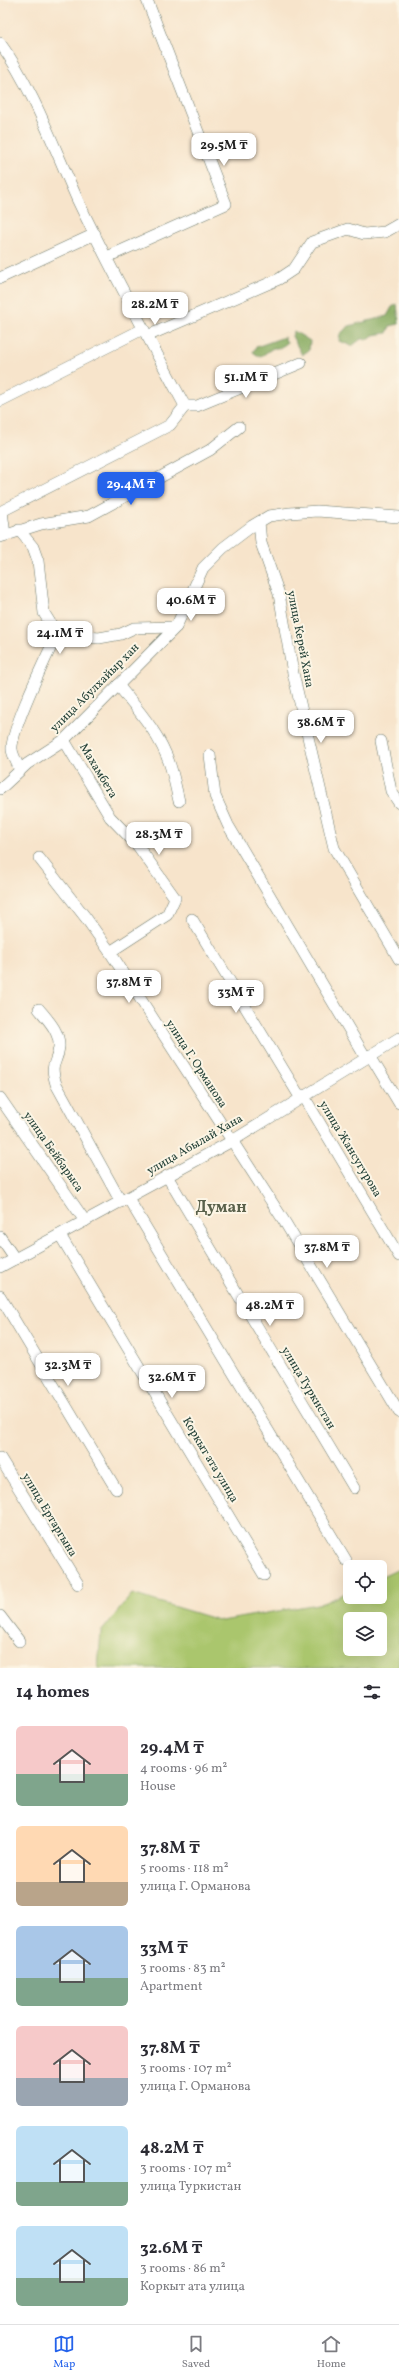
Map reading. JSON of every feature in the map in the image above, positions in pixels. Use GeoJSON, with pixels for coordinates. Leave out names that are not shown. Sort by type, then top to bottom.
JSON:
{"type":"FeatureCollection","features":[{"type":"Feature","properties":{"kind":"street"},"geometry":{"type":"LineString","coordinates":[[107,257],[226,204],[147,0]]}},
{"type":"Feature","properties":{"kind":"street"},"geometry":{"type":"LineString","coordinates":[[0,43],[16,65],[95,234],[185,406]]}},
{"type":"Feature","properties":{"kind":"street"},"geometry":{"type":"LineString","coordinates":[[0,401],[145,332],[279,279],[294,269],[312,242],[348,229],[364,234],[378,233],[385,232],[399,224]]}},
{"type":"Feature","properties":{"kind":"street"},"geometry":{"type":"LineString","coordinates":[[0,278],[95,234]]}},
{"type":"Feature","properties":{"kind":"street"},"geometry":{"type":"LineString","coordinates":[[185,406],[197,406],[301,363]]}},
{"type":"Feature","properties":{"kind":"street"},"geometry":{"type":"LineString","coordinates":[[185,406],[170,425],[2,511],[3,536],[41,524],[89,516],[210,450],[239,427]]}},
{"type":"Feature","properties":{"kind":"street","name":"улица Абулхайыр хан"},"geometry":{"type":"LineString","coordinates":[[0,789],[20,770],[64,740],[176,627],[203,568],[223,548],[259,522],[269,516],[317,511],[399,517]]}},
{"type":"Feature","properties":{"kind":"street","name":"улица Керей Хана"},"geometry":{"type":"LineString","coordinates":[[259,522],[261,543],[279,594],[293,673],[334,848],[399,959]]}},
{"type":"Feature","properties":{"kind":"street"},"geometry":{"type":"LineString","coordinates":[[19,530],[33,547],[38,561],[44,613],[57,634]]}},
{"type":"Feature","properties":{"kind":"street"},"geometry":{"type":"LineString","coordinates":[[57,634],[100,638],[121,634],[134,628],[176,627]]}},
{"type":"Feature","properties":{"kind":"street"},"geometry":{"type":"LineString","coordinates":[[20,770],[12,750],[16,732],[40,668],[57,634]]}},
{"type":"Feature","properties":{"kind":"street"},"geometry":{"type":"LineString","coordinates":[[118,685],[148,721],[160,742],[170,765],[179,801]]}},
{"type":"Feature","properties":{"kind":"street","name":"Махамбета"},"geometry":{"type":"LineString","coordinates":[[64,740],[110,817],[138,846],[175,898],[167,915],[110,952]]}},
{"type":"Feature","properties":{"kind":"street"},"geometry":{"type":"LineString","coordinates":[[381,741],[391,791],[399,803]]}},
{"type":"Feature","properties":{"kind":"street"},"geometry":{"type":"LineString","coordinates":[[210,755],[216,796],[228,825],[368,1056],[399,1104]]}},
{"type":"Feature","properties":{"kind":"street","name":"улица Г. Орманова"},"geometry":{"type":"LineString","coordinates":[[39,858],[86,918],[110,952],[286,1224],[399,1412]]}},
{"type":"Feature","properties":{"kind":"street","name":"улица Жансугурова"},"geometry":{"type":"LineString","coordinates":[[192,919],[399,1256]]}},
{"type":"Feature","properties":{"kind":"street"},"geometry":{"type":"LineString","coordinates":[[39,1009],[55,1029],[59,1047],[52,1070],[56,1084],[125,1200],[346,1560]]}},
{"type":"Feature","properties":{"kind":"street","name":"улица Абылай Хана"},"geometry":{"type":"LineString","coordinates":[[0,1267],[232,1141],[301,1096],[399,1038]]}},
{"type":"Feature","properties":{"kind":"street","name":"улица Бейбарыса"},"geometry":{"type":"LineString","coordinates":[[0,1098],[85,1221]]}},
{"type":"Feature","properties":{"kind":"street","name":"улица Туркистан"},"geometry":{"type":"LineString","coordinates":[[167,1176],[354,1488]]}},
{"type":"Feature","properties":{"kind":"street","name":"Коркыт ата улица"},"geometry":{"type":"LineString","coordinates":[[60,1234],[264,1575]]}},
{"type":"Feature","properties":{"kind":"street"},"geometry":{"type":"LineString","coordinates":[[0,1237],[15,1259]]}},
{"type":"Feature","properties":{"kind":"street"},"geometry":{"type":"LineString","coordinates":[[0,1296],[116,1490]]}},
{"type":"Feature","properties":{"kind":"street","name":"улица Ертаргына"},"geometry":{"type":"LineString","coordinates":[[0,1458],[78,1584]]}},
{"type":"Feature","properties":{"kind":"street"},"geometry":{"type":"LineString","coordinates":[[0,1616],[19,1641]]}},
{"type":"Feature","properties":{"kind":"green space"},"geometry":{"type":"Polygon","coordinates":[[[397,304],[399,324],[390,326],[387,333],[373,335],[370,339],[361,339],[352,346],[339,341],[340,334],[349,326],[387,316],[392,307],[397,304]]]}},
{"type":"Feature","properties":{"kind":"green space"},"geometry":{"type":"Polygon","coordinates":[[[294,331],[310,341],[309,350],[302,355],[292,336],[294,331]]]}},
{"type":"Feature","properties":{"kind":"green space"},"geometry":{"type":"Polygon","coordinates":[[[284,337],[287,343],[280,348],[273,348],[260,357],[253,352],[256,347],[284,337]]]}},
{"type":"Feature","properties":{"kind":"green space"},"geometry":{"type":"Polygon","coordinates":[[[399,1569],[399,1668],[98,1668],[101,1632],[132,1594],[222,1621],[323,1603],[343,1594],[343,1604],[387,1604],[387,1575],[399,1569]]]}},
{"type":"Feature","properties":{"kind":"district","name":"Думан"},"geometry":{"type":"Point","coordinates":[221,1208]}}]}
